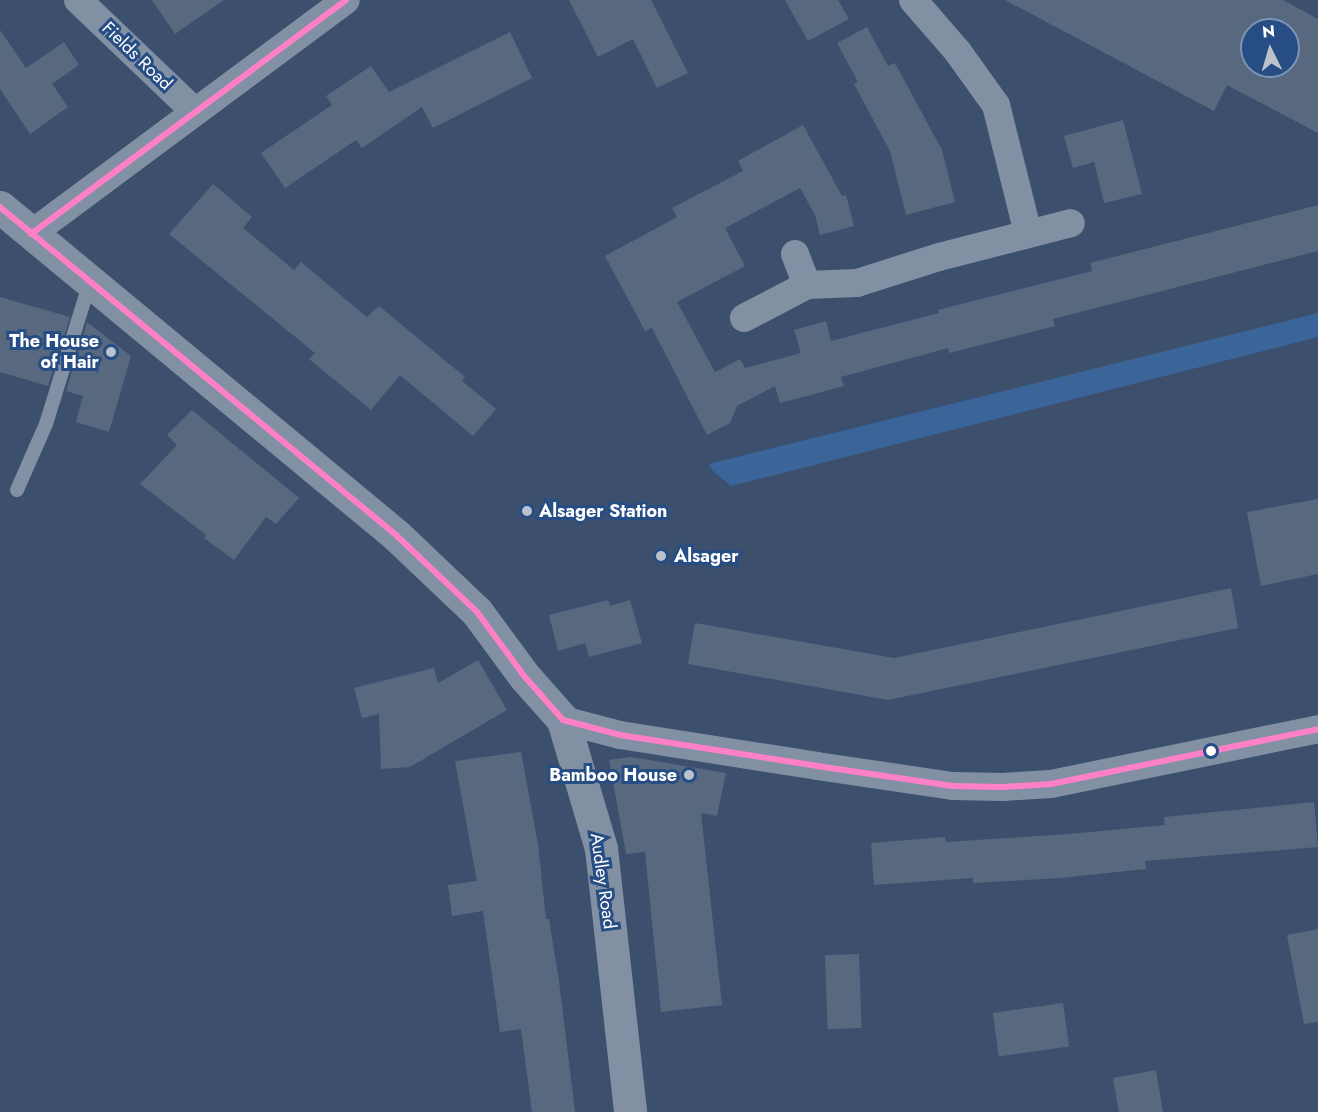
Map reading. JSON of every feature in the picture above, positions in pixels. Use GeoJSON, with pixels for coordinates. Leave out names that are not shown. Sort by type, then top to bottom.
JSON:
{"type":"FeatureCollection","features":[{"type":"Feature","properties":{"kind":"street","name":"Fields Road"},"geometry":{"type":"LineString","coordinates":[[78,0],[195,112]]}},
{"type":"Feature","properties":{"kind":"street"},"geometry":{"type":"LineString","coordinates":[[31,234],[346,0]]}},
{"type":"Feature","properties":{"kind":"street"},"geometry":{"type":"LineString","coordinates":[[913,0],[958,52],[996,105],[1028,234]]}},
{"type":"Feature","properties":{"kind":"street","name":"Audley Road"},"geometry":{"type":"LineString","coordinates":[[0,207],[396,535],[477,612],[525,677],[563,720],[601,848],[630,1112]]}},
{"type":"Feature","properties":{"kind":"street"},"geometry":{"type":"LineString","coordinates":[[744,318],[807,285],[857,283],[939,257],[1071,223]]}},
{"type":"Feature","properties":{"kind":"street"},"geometry":{"type":"LineString","coordinates":[[795,254],[807,285]]}},
{"type":"Feature","properties":{"kind":"street"},"geometry":{"type":"LineString","coordinates":[[563,720],[620,735],[817,766],[953,786],[1002,787],[1051,784],[1318,729]]}},
{"type":"Feature","properties":{"kind":"lane"},"geometry":{"type":"LineString","coordinates":[[17,490],[46,424],[90,282]]}},
{"type":"Feature","properties":{"kind":"shaded area"},"geometry":{"type":"Polygon","coordinates":[[[1318,313],[1318,337],[731,486],[712,470],[709,464],[1318,313]]]}},
{"type":"Feature","properties":{"kind":"building"},"geometry":{"type":"Polygon","coordinates":[[[152,0],[224,0],[175,34],[152,0]]]}},
{"type":"Feature","properties":{"kind":"building"},"geometry":{"type":"Polygon","coordinates":[[[569,0],[651,0],[688,73],[657,88],[633,39],[598,57],[569,0]]]}},
{"type":"Feature","properties":{"kind":"building"},"geometry":{"type":"Polygon","coordinates":[[[785,0],[838,0],[849,19],[808,41],[785,0]]]}},
{"type":"Feature","properties":{"kind":"building"},"geometry":{"type":"Polygon","coordinates":[[[1005,0],[1283,0],[1318,19],[1318,133],[1227,85],[1214,111],[1005,0]]]}},
{"type":"Feature","properties":{"kind":"building"},"geometry":{"type":"Polygon","coordinates":[[[867,27],[888,66],[895,63],[942,150],[955,202],[906,215],[890,151],[854,84],[858,82],[837,43],[867,27]]]}},
{"type":"Feature","properties":{"kind":"building"},"geometry":{"type":"Polygon","coordinates":[[[0,30],[26,68],[64,42],[79,65],[52,84],[68,107],[30,134],[0,89],[0,30]]]}},
{"type":"Feature","properties":{"kind":"building"},"geometry":{"type":"Polygon","coordinates":[[[510,32],[532,78],[433,128],[422,107],[362,148],[356,140],[285,188],[261,153],[332,105],[326,96],[371,66],[389,92],[510,32]]]}},
{"type":"Feature","properties":{"kind":"building"},"geometry":{"type":"Polygon","coordinates":[[[1123,120],[1142,194],[1104,203],[1094,162],[1073,168],[1064,136],[1123,120]]]}},
{"type":"Feature","properties":{"kind":"building"},"geometry":{"type":"Polygon","coordinates":[[[803,125],[842,196],[846,195],[854,226],[820,235],[815,215],[800,188],[725,228],[745,266],[677,302],[715,372],[740,359],[745,368],[801,353],[794,330],[826,321],[831,341],[939,313],[938,310],[1092,271],[1090,263],[1318,205],[1318,251],[1053,319],[1055,326],[949,353],[948,348],[841,377],[844,386],[780,403],[775,386],[737,406],[730,423],[707,435],[652,328],[645,331],[605,256],[677,217],[672,208],[743,171],[738,161],[803,125]]]}},
{"type":"Feature","properties":{"kind":"building"},"geometry":{"type":"Polygon","coordinates":[[[213,184],[252,217],[243,228],[294,270],[301,262],[367,317],[379,306],[465,377],[462,381],[496,409],[473,436],[400,375],[371,410],[309,359],[315,353],[169,234],[213,184]]]}},
{"type":"Feature","properties":{"kind":"building"},"geometry":{"type":"Polygon","coordinates":[[[0,297],[70,317],[48,386],[0,372],[0,297]]]}},
{"type":"Feature","properties":{"kind":"building"},"geometry":{"type":"Polygon","coordinates":[[[87,322],[131,356],[109,432],[76,422],[83,396],[66,391],[87,322]]]}},
{"type":"Feature","properties":{"kind":"building"},"geometry":{"type":"Polygon","coordinates":[[[192,410],[299,498],[276,524],[266,517],[234,560],[204,538],[206,535],[140,484],[177,445],[167,435],[192,410]]]}},
{"type":"Feature","properties":{"kind":"building"},"geometry":{"type":"Polygon","coordinates":[[[1318,499],[1318,574],[1261,586],[1247,512],[1318,499]]]}},
{"type":"Feature","properties":{"kind":"building"},"geometry":{"type":"Polygon","coordinates":[[[1231,588],[1238,628],[888,700],[688,664],[695,623],[894,658],[1231,588]]]}},
{"type":"Feature","properties":{"kind":"building"},"geometry":{"type":"Polygon","coordinates":[[[608,600],[610,606],[630,600],[642,643],[589,657],[585,643],[558,651],[549,615],[608,600]]]}},
{"type":"Feature","properties":{"kind":"building"},"geometry":{"type":"Polygon","coordinates":[[[478,660],[507,710],[410,767],[381,769],[379,714],[362,718],[354,688],[434,668],[438,683],[478,660]]]}},
{"type":"Feature","properties":{"kind":"building"},"geometry":{"type":"Polygon","coordinates":[[[521,752],[538,844],[546,919],[549,919],[559,981],[575,1112],[532,1112],[521,1029],[500,1032],[483,911],[452,916],[448,885],[477,881],[455,761],[521,752]]]}},
{"type":"Feature","properties":{"kind":"building"},"geometry":{"type":"Polygon","coordinates":[[[632,757],[726,773],[717,816],[701,813],[722,1005],[661,1012],[645,852],[626,854],[609,760],[632,757]]]}},
{"type":"Feature","properties":{"kind":"building"},"geometry":{"type":"Polygon","coordinates":[[[1314,802],[1318,847],[1145,861],[1146,869],[1060,878],[973,883],[973,878],[874,885],[871,843],[945,837],[946,842],[1069,834],[1165,825],[1164,817],[1314,802]]]}},
{"type":"Feature","properties":{"kind":"building"},"geometry":{"type":"Polygon","coordinates":[[[1318,929],[1318,1022],[1304,1024],[1287,935],[1318,929]]]}},
{"type":"Feature","properties":{"kind":"building"},"geometry":{"type":"Polygon","coordinates":[[[859,954],[862,1028],[828,1029],[825,955],[859,954]]]}},
{"type":"Feature","properties":{"kind":"building"},"geometry":{"type":"Polygon","coordinates":[[[1063,1003],[1069,1047],[999,1056],[993,1013],[1063,1003]]]}},
{"type":"Feature","properties":{"kind":"building"},"geometry":{"type":"Polygon","coordinates":[[[1156,1070],[1163,1112],[1119,1112],[1113,1078],[1156,1070]]]}},
{"type":"Feature","properties":{"kind":"transit line"},"geometry":{"type":"LineString","coordinates":[[31,234],[346,0]]}},
{"type":"Feature","properties":{"kind":"transit line"},"geometry":{"type":"LineString","coordinates":[[0,207],[396,535],[477,612],[525,677],[563,720]]}},
{"type":"Feature","properties":{"kind":"transit line"},"geometry":{"type":"LineString","coordinates":[[563,720],[620,735],[817,766],[953,786],[1002,787],[1051,784],[1318,729]]}},
{"type":"Feature","properties":{"kind":"place","name":"The House of Hair"},"geometry":{"type":"Point","coordinates":[111,352]}},
{"type":"Feature","properties":{"kind":"place","name":"Alsager Station"},"geometry":{"type":"Point","coordinates":[527,511]}},
{"type":"Feature","properties":{"kind":"place","name":"Alsager"},"geometry":{"type":"Point","coordinates":[661,556]}},
{"type":"Feature","properties":{"kind":"place","name":"Bamboo House"},"geometry":{"type":"Point","coordinates":[689,775]}}]}
